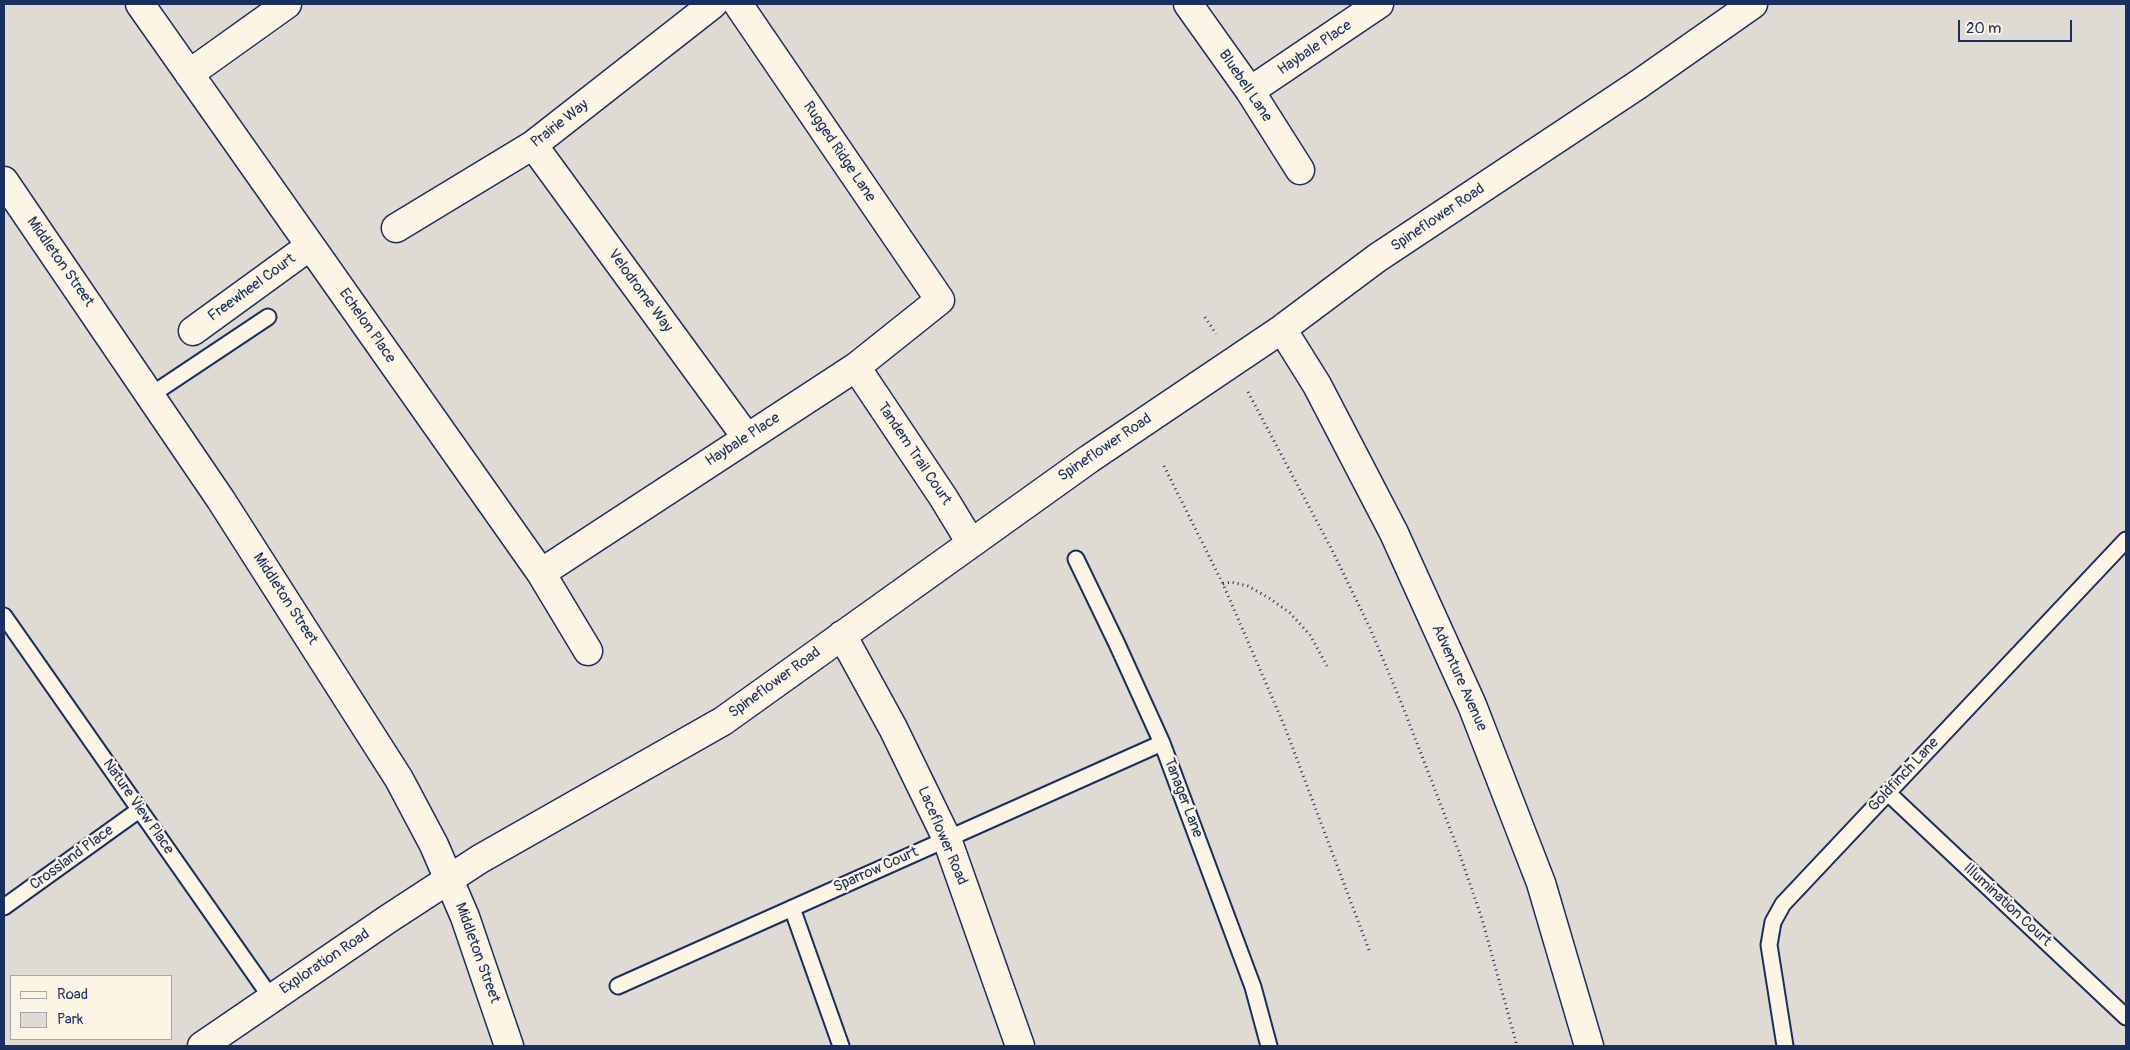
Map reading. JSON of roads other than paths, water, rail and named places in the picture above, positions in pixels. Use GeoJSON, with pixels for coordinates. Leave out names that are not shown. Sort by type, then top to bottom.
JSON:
{"type":"FeatureCollection","features":[{"type":"Feature","properties":{"kind":"street","name":"Echelon Place"},"geometry":{"type":"LineString","coordinates":[[140,4],[541,573],[588,651]]}},
{"type":"Feature","properties":{"kind":"street"},"geometry":{"type":"LineString","coordinates":[[189,74],[287,4]]}},
{"type":"Feature","properties":{"kind":"street","name":"Prairie Way"},"geometry":{"type":"LineString","coordinates":[[396,228],[533,145],[714,4]]}},
{"type":"Feature","properties":{"kind":"street","name":"Rugged Ridge Lane"},"geometry":{"type":"LineString","coordinates":[[738,4],[940,300]]}},
{"type":"Feature","properties":{"kind":"street","name":"Bluebell Lane"},"geometry":{"type":"LineString","coordinates":[[1188,4],[1250,91],[1300,170]]}},
{"type":"Feature","properties":{"kind":"street","name":"Haybale Place"},"geometry":{"type":"LineString","coordinates":[[1250,91],[1379,4]]}},
{"type":"Feature","properties":{"kind":"street","name":"Spineflower Road"},"geometry":{"type":"LineString","coordinates":[[449,879],[480,859],[723,721],[1089,458],[1282,329],[1378,258],[1639,84],[1753,4]]}},
{"type":"Feature","properties":{"kind":"street","name":"Velodrome Way"},"geometry":{"type":"LineString","coordinates":[[533,145],[747,438]]}},
{"type":"Feature","properties":{"kind":"street","name":"Middleton Street"},"geometry":{"type":"LineString","coordinates":[[4,181],[221,500],[399,779],[434,845],[449,879],[475,944],[509,1046]]}},
{"type":"Feature","properties":{"kind":"street","name":"Freewheel Court"},"geometry":{"type":"LineString","coordinates":[[193,331],[310,246]]}},
{"type":"Feature","properties":{"kind":"street","name":"Haybale Place"},"geometry":{"type":"LineString","coordinates":[[541,573],[856,367],[940,300]]}},
{"type":"Feature","properties":{"kind":"street","name":"Adventure Avenue"},"geometry":{"type":"LineString","coordinates":[[1282,329],[1317,385],[1394,533],[1472,705],[1516,822],[1542,883],[1589,1046]]}},
{"type":"Feature","properties":{"kind":"street","name":"Tandem Trail Court"},"geometry":{"type":"LineString","coordinates":[[856,367],[971,543]]}},
{"type":"Feature","properties":{"kind":"street","name":"Laceflower Road"},"geometry":{"type":"LineString","coordinates":[[842,635],[893,728],[947,839],[1020,1046]]}},
{"type":"Feature","properties":{"kind":"street","name":"Exploration Road"},"geometry":{"type":"LineString","coordinates":[[202,1046],[449,879]]}},
{"type":"Feature","properties":{"kind":"lane"},"geometry":{"type":"LineString","coordinates":[[151,395],[268,317]]}},
{"type":"Feature","properties":{"kind":"lane","name":"Goldfinch Lane"},"geometry":{"type":"LineString","coordinates":[[1785,1046],[1769,945],[1773,922],[1788,899],[2126,540]]}},
{"type":"Feature","properties":{"kind":"lane","name":"Tanager Lane"},"geometry":{"type":"LineString","coordinates":[[1076,559],[1118,644],[1162,743],[1252,987],[1269,1046]]}},
{"type":"Feature","properties":{"kind":"lane","name":"Nature View Place"},"geometry":{"type":"LineString","coordinates":[[4,616],[272,998]]}},
{"type":"Feature","properties":{"kind":"lane","name":"Sparrow Court"},"geometry":{"type":"LineString","coordinates":[[618,986],[1162,743]]}},
{"type":"Feature","properties":{"kind":"lane","name":"Illumination Court"},"geometry":{"type":"LineString","coordinates":[[1888,793],[2126,1017]]}},
{"type":"Feature","properties":{"kind":"lane","name":"Crossland Place"},"geometry":{"type":"LineString","coordinates":[[4,907],[139,810]]}},
{"type":"Feature","properties":{"kind":"lane"},"geometry":{"type":"LineString","coordinates":[[792,908],[841,1046]]}}]}
